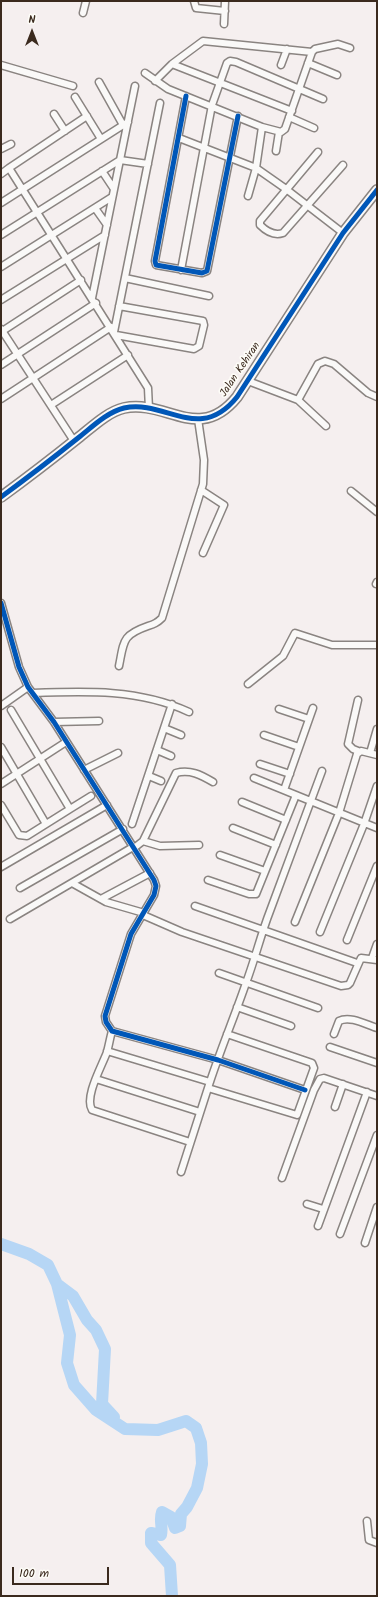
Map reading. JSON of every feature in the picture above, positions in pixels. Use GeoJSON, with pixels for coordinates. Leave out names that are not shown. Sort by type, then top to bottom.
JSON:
{"type":"FeatureCollection","features":[{"type":"Feature","properties":{"kind":"street"},"geometry":{"type":"LineString","coordinates":[[83,13],[86,1]]}},
{"type":"Feature","properties":{"kind":"street"},"geometry":{"type":"LineString","coordinates":[[194,1],[196,8],[224,11]]}},
{"type":"Feature","properties":{"kind":"street"},"geometry":{"type":"LineString","coordinates":[[224,24],[225,1]]}},
{"type":"Feature","properties":{"kind":"street"},"geometry":{"type":"LineString","coordinates":[[155,81],[172,64],[199,44],[207,41],[312,52]]}},
{"type":"Feature","properties":{"kind":"street"},"geometry":{"type":"LineString","coordinates":[[145,73],[168,89],[212,105],[262,127],[284,132],[312,52],[315,49],[338,44],[350,48]]}},
{"type":"Feature","properties":{"kind":"street"},"geometry":{"type":"LineString","coordinates":[[281,65],[287,49]]}},
{"type":"Feature","properties":{"kind":"street"},"geometry":{"type":"LineString","coordinates":[[182,270],[212,105],[227,63],[230,61],[300,88],[323,99]]}},
{"type":"Feature","properties":{"kind":"street"},"geometry":{"type":"LineString","coordinates":[[308,63],[337,75]]}},
{"type":"Feature","properties":{"kind":"street"},"geometry":{"type":"LineString","coordinates":[[172,64],[220,83],[290,114],[314,128]]}},
{"type":"Feature","properties":{"kind":"street"},"geometry":{"type":"LineString","coordinates":[[1,65],[73,86]]}},
{"type":"Feature","properties":{"kind":"street"},"geometry":{"type":"LineString","coordinates":[[99,82],[125,123]]}},
{"type":"Feature","properties":{"kind":"street"},"geometry":{"type":"LineString","coordinates":[[1,365],[94,301],[120,160],[125,123],[135,86]]}},
{"type":"Feature","properties":{"kind":"street"},"geometry":{"type":"LineString","coordinates":[[186,96],[155,264],[161,267],[202,274],[207,272],[238,116]]}},
{"type":"Feature","properties":{"kind":"street"},"geometry":{"type":"LineString","coordinates":[[75,97],[101,139]]}},
{"type":"Feature","properties":{"kind":"street"},"geometry":{"type":"LineString","coordinates":[[114,332],[160,104]]}},
{"type":"Feature","properties":{"kind":"street"},"geometry":{"type":"LineString","coordinates":[[54,114],[65,131]]}},
{"type":"Feature","properties":{"kind":"street"},"geometry":{"type":"LineString","coordinates":[[1,174],[86,116]]}},
{"type":"Feature","properties":{"kind":"street"},"geometry":{"type":"LineString","coordinates":[[1,204],[125,123]]}},
{"type":"Feature","properties":{"kind":"street"},"geometry":{"type":"LineString","coordinates":[[248,196],[256,168],[262,127]]}},
{"type":"Feature","properties":{"kind":"street"},"geometry":{"type":"LineString","coordinates":[[276,151],[280,132]]}},
{"type":"Feature","properties":{"kind":"street"},"geometry":{"type":"LineString","coordinates":[[179,138],[256,168],[343,233]]}},
{"type":"Feature","properties":{"kind":"street"},"geometry":{"type":"LineString","coordinates":[[1,149],[11,144]]}},
{"type":"Feature","properties":{"kind":"street"},"geometry":{"type":"LineString","coordinates":[[318,152],[260,221],[260,225],[265,230],[271,233],[283,233],[343,165]]}},
{"type":"Feature","properties":{"kind":"street"},"geometry":{"type":"LineString","coordinates":[[1,235],[120,160],[148,164]]}},
{"type":"Feature","properties":{"kind":"street"},"geometry":{"type":"LineString","coordinates":[[9,168],[148,388],[149,409]]}},
{"type":"Feature","properties":{"kind":"street"},"geometry":{"type":"LineString","coordinates":[[102,171],[114,189]]}},
{"type":"Feature","properties":{"kind":"street","name":"Jalan Kehiran"},"geometry":{"type":"LineString","coordinates":[[1,497],[74,441],[113,413],[124,408],[149,409],[181,418],[198,419],[216,414],[225,409],[237,397],[248,381],[343,233],[377,190]]}},
{"type":"Feature","properties":{"kind":"street"},"geometry":{"type":"LineString","coordinates":[[1,267],[112,197]]}},
{"type":"Feature","properties":{"kind":"street"},"geometry":{"type":"LineString","coordinates":[[95,208],[107,225]]}},
{"type":"Feature","properties":{"kind":"street"},"geometry":{"type":"LineString","coordinates":[[1,300],[105,235]]}},
{"type":"Feature","properties":{"kind":"street"},"geometry":{"type":"LineString","coordinates":[[125,278],[209,296]]}},
{"type":"Feature","properties":{"kind":"street"},"geometry":{"type":"LineString","coordinates":[[74,441],[2,331],[81,280]]}},
{"type":"Feature","properties":{"kind":"street"},"geometry":{"type":"LineString","coordinates":[[1,399],[33,378],[114,332],[194,349],[199,346],[204,325],[202,321],[119,306]]}},
{"type":"Feature","properties":{"kind":"street"},"geometry":{"type":"LineString","coordinates":[[50,405],[128,355]]}},
{"type":"Feature","properties":{"kind":"street"},"geometry":{"type":"LineString","coordinates":[[298,400],[318,364],[325,361],[334,364],[368,393],[377,397]]}},
{"type":"Feature","properties":{"kind":"street"},"geometry":{"type":"LineString","coordinates":[[248,381],[298,400],[326,426]]}},
{"type":"Feature","properties":{"kind":"street"},"geometry":{"type":"LineString","coordinates":[[119,666],[126,638],[129,634],[156,624],[162,618],[205,473],[198,419]]}},
{"type":"Feature","properties":{"kind":"street"},"geometry":{"type":"LineString","coordinates":[[201,490],[224,505],[203,553]]}},
{"type":"Feature","properties":{"kind":"street"},"geometry":{"type":"LineString","coordinates":[[351,490],[377,512]]}},
{"type":"Feature","properties":{"kind":"street"},"geometry":{"type":"LineString","coordinates":[[1,603],[19,667],[28,687],[34,693],[54,722],[123,829],[150,873],[156,886],[154,895],[131,934],[105,1016],[106,1022],[112,1031],[218,1060],[305,1090]]}},
{"type":"Feature","properties":{"kind":"street"},"geometry":{"type":"LineString","coordinates":[[248,684],[283,656],[295,633],[332,645],[377,645]]}},
{"type":"Feature","properties":{"kind":"street"},"geometry":{"type":"LineString","coordinates":[[1,706],[28,687]]}},
{"type":"Feature","properties":{"kind":"street"},"geometry":{"type":"LineString","coordinates":[[34,693],[110,693],[158,700],[172,704],[189,712]]}},
{"type":"Feature","properties":{"kind":"street"},"geometry":{"type":"LineString","coordinates":[[358,700],[348,744],[353,749],[358,751],[377,755]]}},
{"type":"Feature","properties":{"kind":"street"},"geometry":{"type":"LineString","coordinates":[[132,824],[172,704]]}},
{"type":"Feature","properties":{"kind":"street"},"geometry":{"type":"LineString","coordinates":[[284,790],[313,708]]}},
{"type":"Feature","properties":{"kind":"street"},"geometry":{"type":"LineString","coordinates":[[280,709],[309,719]]}},
{"type":"Feature","properties":{"kind":"street"},"geometry":{"type":"LineString","coordinates":[[11,710],[70,809]]}},
{"type":"Feature","properties":{"kind":"street"},"geometry":{"type":"LineString","coordinates":[[54,722],[98,721]]}},
{"type":"Feature","properties":{"kind":"street"},"geometry":{"type":"LineString","coordinates":[[164,728],[181,735]]}},
{"type":"Feature","properties":{"kind":"street"},"geometry":{"type":"LineString","coordinates":[[370,753],[377,729]]}},
{"type":"Feature","properties":{"kind":"street"},"geometry":{"type":"LineString","coordinates":[[264,735],[299,747]]}},
{"type":"Feature","properties":{"kind":"street"},"geometry":{"type":"LineString","coordinates":[[1,784],[66,742]]}},
{"type":"Feature","properties":{"kind":"street"},"geometry":{"type":"LineString","coordinates":[[1,748],[46,824]]}},
{"type":"Feature","properties":{"kind":"street"},"geometry":{"type":"LineString","coordinates":[[157,750],[171,756]]}},
{"type":"Feature","properties":{"kind":"street"},"geometry":{"type":"LineString","coordinates":[[295,922],[339,813],[358,751]]}},
{"type":"Feature","properties":{"kind":"street"},"geometry":{"type":"LineString","coordinates":[[84,770],[118,753]]}},
{"type":"Feature","properties":{"kind":"street"},"geometry":{"type":"LineString","coordinates":[[260,764],[290,774]]}},
{"type":"Feature","properties":{"kind":"street"},"geometry":{"type":"LineString","coordinates":[[10,919],[134,848],[143,841],[176,772],[182,771],[199,774],[213,782]]}},
{"type":"Feature","properties":{"kind":"street"},"geometry":{"type":"LineString","coordinates":[[180,1172],[227,1034],[322,771]]}},
{"type":"Feature","properties":{"kind":"street"},"geometry":{"type":"LineString","coordinates":[[149,776],[161,781]]}},
{"type":"Feature","properties":{"kind":"street"},"geometry":{"type":"LineString","coordinates":[[254,778],[377,828]]}},
{"type":"Feature","properties":{"kind":"street"},"geometry":{"type":"LineString","coordinates":[[320,932],[364,824],[377,786]]}},
{"type":"Feature","properties":{"kind":"street"},"geometry":{"type":"LineString","coordinates":[[208,880],[249,894],[256,894],[296,795]]}},
{"type":"Feature","properties":{"kind":"street"},"geometry":{"type":"LineString","coordinates":[[1,805],[19,835],[27,836],[91,796]]}},
{"type":"Feature","properties":{"kind":"street"},"geometry":{"type":"LineString","coordinates":[[242,802],[286,820]]}},
{"type":"Feature","properties":{"kind":"street"},"geometry":{"type":"LineString","coordinates":[[1,867],[107,806]]}},
{"type":"Feature","properties":{"kind":"street"},"geometry":{"type":"LineString","coordinates":[[233,828],[276,845]]}},
{"type":"Feature","properties":{"kind":"street"},"geometry":{"type":"LineString","coordinates":[[20,888],[123,829]]}},
{"type":"Feature","properties":{"kind":"street"},"geometry":{"type":"LineString","coordinates":[[143,841],[160,846],[199,845]]}},
{"type":"Feature","properties":{"kind":"street"},"geometry":{"type":"LineString","coordinates":[[220,855],[265,871]]}},
{"type":"Feature","properties":{"kind":"street"},"geometry":{"type":"LineString","coordinates":[[347,940],[377,866]]}},
{"type":"Feature","properties":{"kind":"street"},"geometry":{"type":"LineString","coordinates":[[101,899],[150,873]]}},
{"type":"Feature","properties":{"kind":"street"},"geometry":{"type":"LineString","coordinates":[[72,883],[101,899],[144,914],[182,932],[345,986],[350,983],[361,958],[374,959],[377,944]]}},
{"type":"Feature","properties":{"kind":"street"},"geometry":{"type":"LineString","coordinates":[[195,906],[358,963]]}},
{"type":"Feature","properties":{"kind":"street"},"geometry":{"type":"LineString","coordinates":[[219,974],[318,1008]]}},
{"type":"Feature","properties":{"kind":"street"},"geometry":{"type":"LineString","coordinates":[[237,1007],[291,1026]]}},
{"type":"Feature","properties":{"kind":"street"},"geometry":{"type":"LineString","coordinates":[[334,1034],[339,1021],[343,1019],[352,1020],[377,1028]]}},
{"type":"Feature","properties":{"kind":"street"},"geometry":{"type":"LineString","coordinates":[[112,1031],[107,1051],[90,1095],[90,1106],[92,1110],[190,1142]]}},
{"type":"Feature","properties":{"kind":"street"},"geometry":{"type":"LineString","coordinates":[[107,1051],[293,1115],[297,1115],[314,1068],[312,1063],[227,1034]]}},
{"type":"Feature","properties":{"kind":"street"},"geometry":{"type":"LineString","coordinates":[[330,1047],[377,1063]]}},
{"type":"Feature","properties":{"kind":"street"},"geometry":{"type":"LineString","coordinates":[[282,1178],[318,1081],[324,1078],[377,1096]]}},
{"type":"Feature","properties":{"kind":"street"},"geometry":{"type":"LineString","coordinates":[[96,1080],[200,1112]]}},
{"type":"Feature","properties":{"kind":"street"},"geometry":{"type":"LineString","coordinates":[[335,1108],[343,1084]]}},
{"type":"Feature","properties":{"kind":"street"},"geometry":{"type":"LineString","coordinates":[[318,1226],[367,1092]]}},
{"type":"Feature","properties":{"kind":"street"},"geometry":{"type":"LineString","coordinates":[[340,1234],[377,1135]]}},
{"type":"Feature","properties":{"kind":"street"},"geometry":{"type":"LineString","coordinates":[[306,1204],[323,1210]]}},
{"type":"Feature","properties":{"kind":"street"},"geometry":{"type":"LineString","coordinates":[[365,1243],[377,1207]]}},
{"type":"Feature","properties":{"kind":"street"},"geometry":{"type":"LineString","coordinates":[[367,1521],[369,1540],[377,1543]]}},
{"type":"Feature","properties":{"kind":"waterway"},"geometry":{"type":"LineString","coordinates":[[1,1244],[29,1254],[48,1265],[57,1284],[70,1335],[67,1363],[74,1385],[96,1410],[125,1429],[158,1430],[186,1421],[196,1428],[201,1443],[202,1464],[197,1488],[187,1507],[181,1514],[180,1526],[175,1528],[171,1517],[162,1512],[161,1535],[151,1533],[151,1543],[170,1565],[172,1596]]}},
{"type":"Feature","properties":{"kind":"waterway"},"geometry":{"type":"LineString","coordinates":[[57,1284],[73,1296],[87,1320],[96,1330],[105,1349],[102,1404],[114,1417]]}},
{"type":"Feature","properties":{"kind":"cycle path"},"geometry":{"type":"LineString","coordinates":[[186,96],[155,261],[156,265],[202,273],[207,271],[238,116]]}},
{"type":"Feature","properties":{"kind":"cycle path"},"geometry":{"type":"LineString","coordinates":[[1,497],[100,421],[118,410],[139,407],[196,419],[209,417],[223,411],[237,397],[343,233],[377,190]]}},
{"type":"Feature","properties":{"kind":"cycle path"},"geometry":{"type":"LineString","coordinates":[[1,603],[19,667],[28,687],[54,722],[154,880],[156,886],[154,895],[131,934],[105,1016],[106,1022],[112,1031],[218,1060],[305,1090]]}}]}
